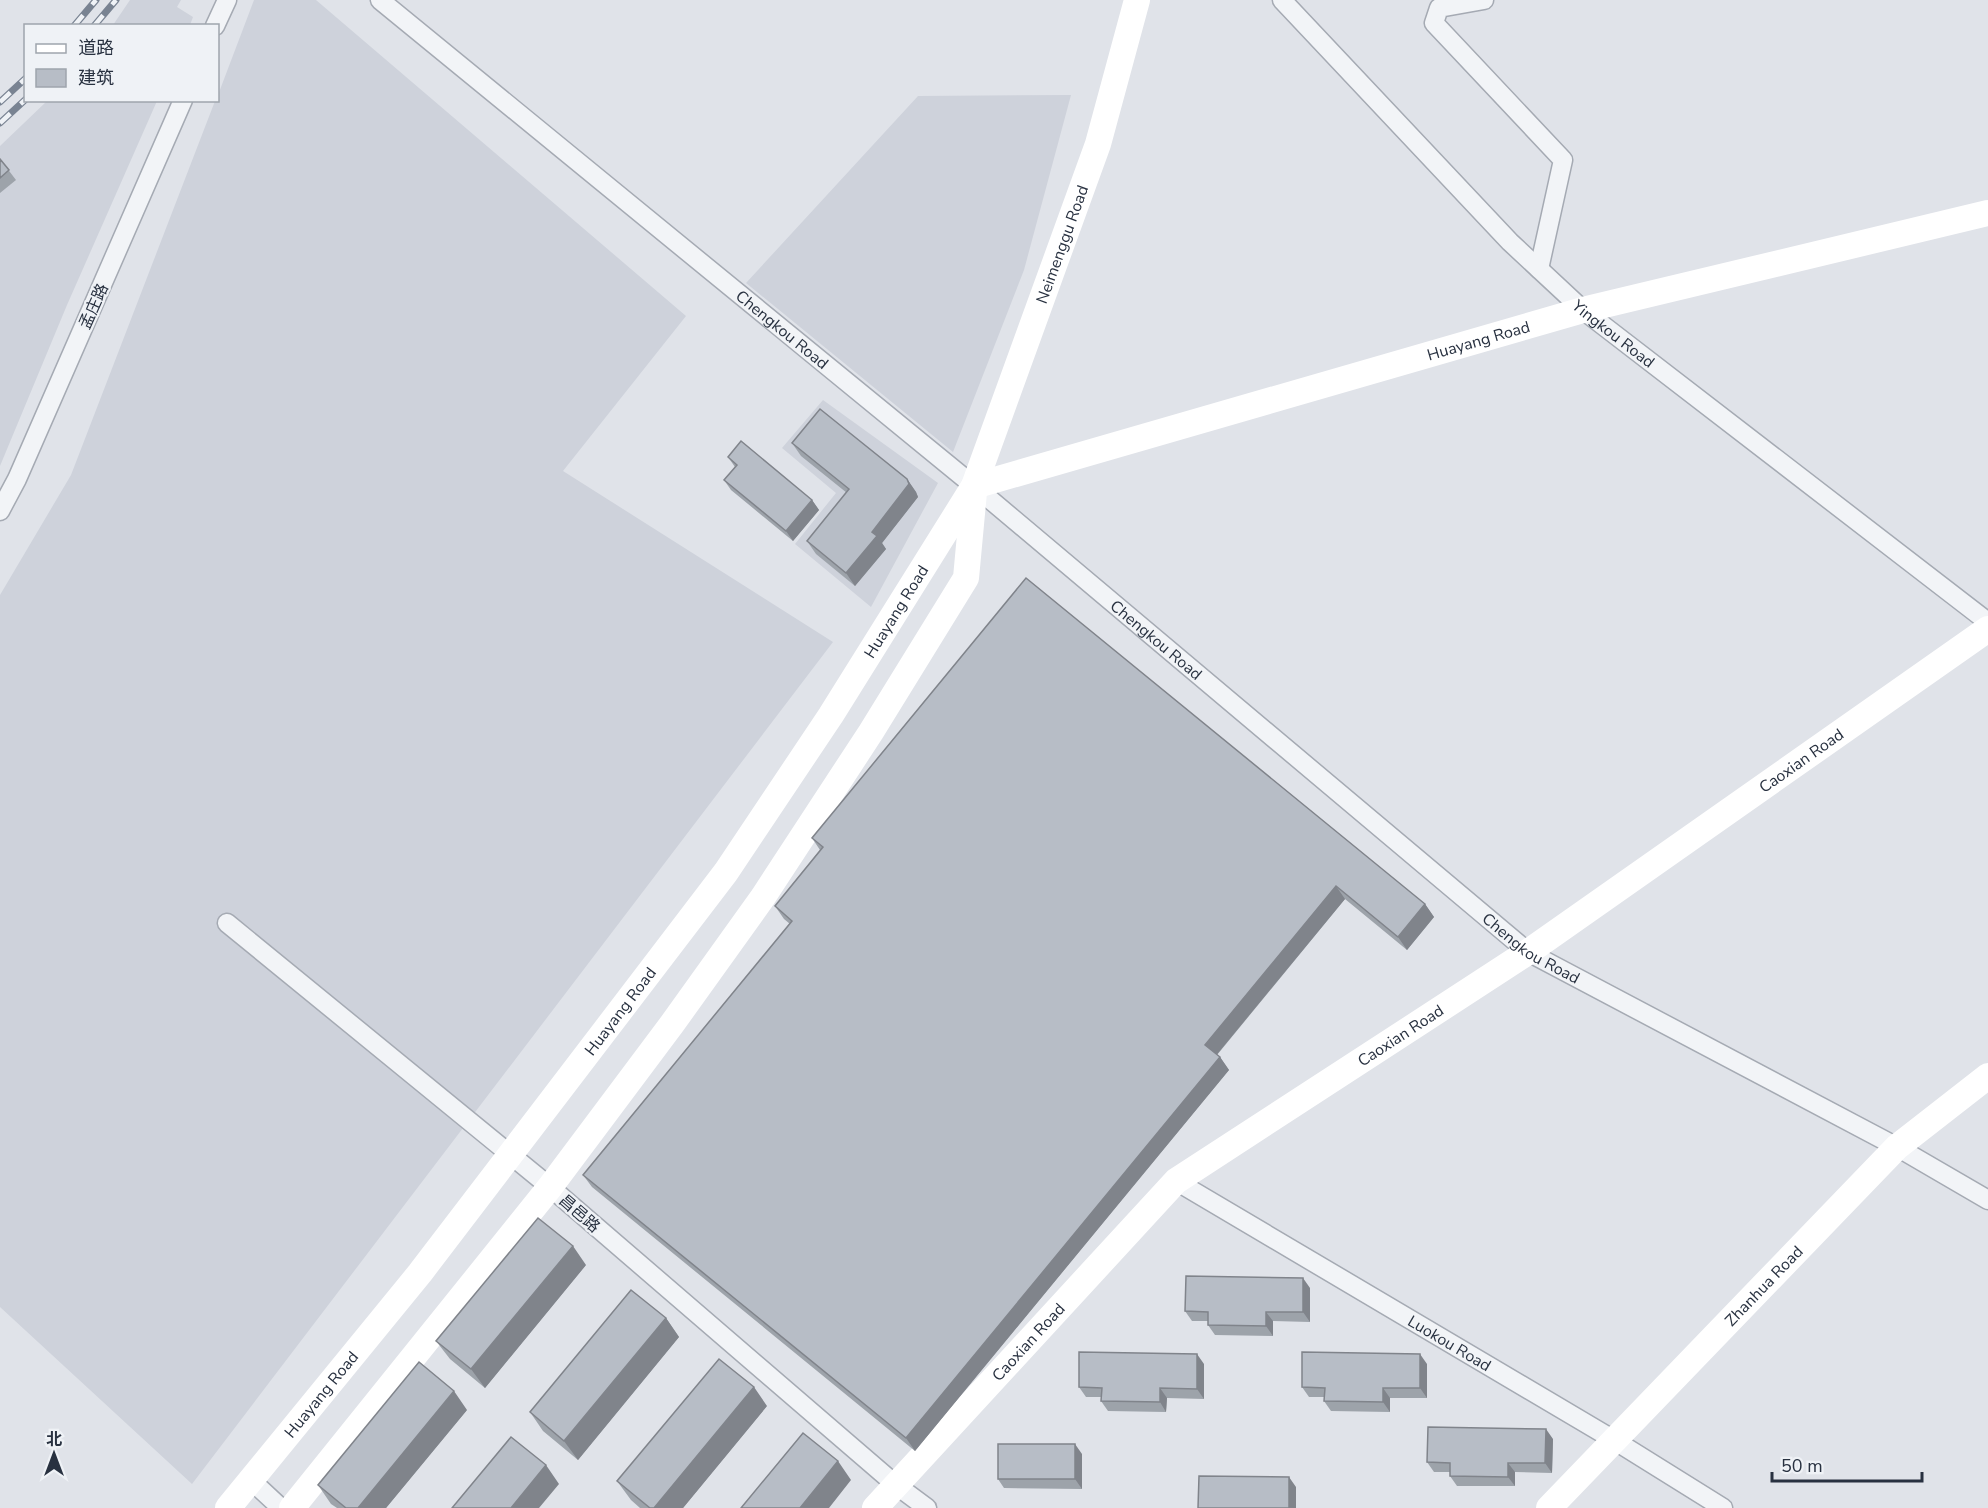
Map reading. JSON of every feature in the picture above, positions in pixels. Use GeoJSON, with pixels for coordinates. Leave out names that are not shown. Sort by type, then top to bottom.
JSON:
{"type":"FeatureCollection","features":[{"type":"Feature","properties":{"kind":"street"},"geometry":{"type":"LineString","coordinates":[[216,24],[226,0]]}},
{"type":"Feature","properties":{"kind":"street","name":"Chengkou Road"},"geometry":{"type":"LineString","coordinates":[[380,0],[974,486],[1528,952],[1897,1147],[1988,1200]]}},
{"type":"Feature","properties":{"kind":"street","name":"Neimenggu Road"},"geometry":{"type":"LineString","coordinates":[[974,486],[1098,144],[1137,0]]}},
{"type":"Feature","properties":{"kind":"street","name":"Yingkou Road"},"geometry":{"type":"LineString","coordinates":[[1282,0],[1510,242],[1583,310],[1988,622]]}},
{"type":"Feature","properties":{"kind":"street"},"geometry":{"type":"LineString","coordinates":[[1484,0],[1439,8],[1434,22],[1563,160],[1539,269]]}},
{"type":"Feature","properties":{"kind":"street","name":"孟庄路"},"geometry":{"type":"LineString","coordinates":[[0,511],[17,479],[182,102]]}},
{"type":"Feature","properties":{"kind":"street","name":"Huayang Road"},"geometry":{"type":"LineString","coordinates":[[228,1508],[420,1273],[726,872],[831,715],[974,486],[1583,310],[1988,213]]}},
{"type":"Feature","properties":{"kind":"street"},"geometry":{"type":"LineString","coordinates":[[292,1508],[550,1187],[672,1024],[763,897],[871,732],[966,578],[974,486]]}},
{"type":"Feature","properties":{"kind":"street","name":"Caoxian Road"},"geometry":{"type":"LineString","coordinates":[[875,1508],[1176,1181],[1528,952],[1988,629]]}},
{"type":"Feature","properties":{"kind":"street","name":"昌邑路"},"geometry":{"type":"LineString","coordinates":[[227,923],[550,1187],[896,1485],[927,1508]]}},
{"type":"Feature","properties":{"kind":"street","name":"Zhanhua Road"},"geometry":{"type":"LineString","coordinates":[[1549,1508],[1897,1147],[1988,1076]]}},
{"type":"Feature","properties":{"kind":"street","name":"Luokou Road"},"geometry":{"type":"LineString","coordinates":[[1176,1181],[1614,1440],[1723,1508]]}},
{"type":"Feature","properties":{"kind":"street"},"geometry":{"type":"LineString","coordinates":[[252,1481],[281,1508]]}},
{"type":"Feature","properties":{"kind":"shaded area"},"geometry":{"type":"Polygon","coordinates":[[[130,0],[181,0],[177,7],[193,17],[190,24],[114,24],[130,0]]]}},
{"type":"Feature","properties":{"kind":"shaded area"},"geometry":{"type":"Polygon","coordinates":[[[254,0],[316,0],[686,316],[563,471],[833,642],[192,1484],[0,1307],[0,595],[71,475],[215,102],[219,102],[219,92],[254,0]]]}},
{"type":"Feature","properties":{"kind":"shaded area"},"geometry":{"type":"Polygon","coordinates":[[[1071,95],[1024,270],[953,452],[746,283],[918,96],[1071,95]]]}},
{"type":"Feature","properties":{"kind":"shaded area"},"geometry":{"type":"Polygon","coordinates":[[[46,102],[157,102],[67,305],[0,466],[0,146],[46,102]]]}},
{"type":"Feature","properties":{"kind":"shaded area"},"geometry":{"type":"Polygon","coordinates":[[[823,400],[938,483],[871,607],[795,544],[836,493],[782,448],[823,400]]]}},
{"type":"Feature","properties":{"kind":"building"},"geometry":{"type":"Polygon","coordinates":[[[0,159],[9,170],[0,178],[0,159]]]}},
{"type":"Feature","properties":{"kind":"building"},"geometry":{"type":"Polygon","coordinates":[[[820,409],[907,479],[909,484],[872,532],[877,536],[846,573],[807,541],[849,489],[792,443],[820,409]]]}},
{"type":"Feature","properties":{"kind":"building"},"geometry":{"type":"Polygon","coordinates":[[[741,441],[812,500],[786,531],[724,480],[737,465],[728,457],[741,441]]]}},
{"type":"Feature","properties":{"kind":"building"},"geometry":{"type":"Polygon","coordinates":[[[1026,578],[1425,904],[1398,937],[1336,886],[1205,1045],[1220,1057],[906,1438],[583,1175],[792,921],[775,906],[823,847],[812,838],[1026,578]]]}},
{"type":"Feature","properties":{"kind":"building"},"geometry":{"type":"Polygon","coordinates":[[[538,1218],[573,1246],[471,1369],[436,1341],[538,1218]]]}},
{"type":"Feature","properties":{"kind":"building"},"geometry":{"type":"Polygon","coordinates":[[[1186,1276],[1303,1278],[1303,1312],[1266,1312],[1266,1326],[1208,1325],[1208,1312],[1185,1311],[1186,1276]]]}},
{"type":"Feature","properties":{"kind":"building"},"geometry":{"type":"Polygon","coordinates":[[[631,1290],[666,1318],[564,1441],[530,1412],[631,1290]]]}},
{"type":"Feature","properties":{"kind":"building"},"geometry":{"type":"Polygon","coordinates":[[[1079,1352],[1197,1354],[1197,1389],[1160,1388],[1160,1402],[1101,1401],[1102,1388],[1079,1387],[1079,1352]]]}},
{"type":"Feature","properties":{"kind":"building"},"geometry":{"type":"Polygon","coordinates":[[[1302,1352],[1420,1354],[1420,1388],[1383,1388],[1383,1402],[1324,1401],[1325,1388],[1302,1387],[1302,1352]]]}},
{"type":"Feature","properties":{"kind":"building"},"geometry":{"type":"Polygon","coordinates":[[[719,1359],[754,1387],[654,1508],[650,1508],[617,1481],[719,1359]]]}},
{"type":"Feature","properties":{"kind":"building"},"geometry":{"type":"Polygon","coordinates":[[[419,1362],[454,1391],[358,1508],[346,1508],[318,1485],[419,1362]]]}},
{"type":"Feature","properties":{"kind":"building"},"geometry":{"type":"Polygon","coordinates":[[[1428,1427],[1546,1429],[1545,1463],[1508,1463],[1508,1477],[1450,1476],[1450,1463],[1427,1462],[1428,1427]]]}},
{"type":"Feature","properties":{"kind":"building"},"geometry":{"type":"Polygon","coordinates":[[[803,1433],[838,1461],[800,1508],[741,1508],[803,1433]]]}},
{"type":"Feature","properties":{"kind":"building"},"geometry":{"type":"Polygon","coordinates":[[[511,1437],[546,1465],[511,1508],[452,1508],[511,1437]]]}},
{"type":"Feature","properties":{"kind":"building"},"geometry":{"type":"Polygon","coordinates":[[[998,1444],[1075,1444],[1075,1479],[998,1479],[998,1444]]]}},
{"type":"Feature","properties":{"kind":"building"},"geometry":{"type":"Polygon","coordinates":[[[1199,1476],[1289,1477],[1289,1508],[1198,1508],[1199,1476]]]}},
{"type":"Feature","properties":{"kind":"railway"},"geometry":{"type":"LineString","coordinates":[[76,24],[96,0]]}},
{"type":"Feature","properties":{"kind":"railway"},"geometry":{"type":"LineString","coordinates":[[96,24],[116,0]]}},
{"type":"Feature","properties":{"kind":"railway"},"geometry":{"type":"LineString","coordinates":[[0,102],[24,80]]}},
{"type":"Feature","properties":{"kind":"railway"},"geometry":{"type":"LineString","coordinates":[[0,123],[24,101]]}}]}
